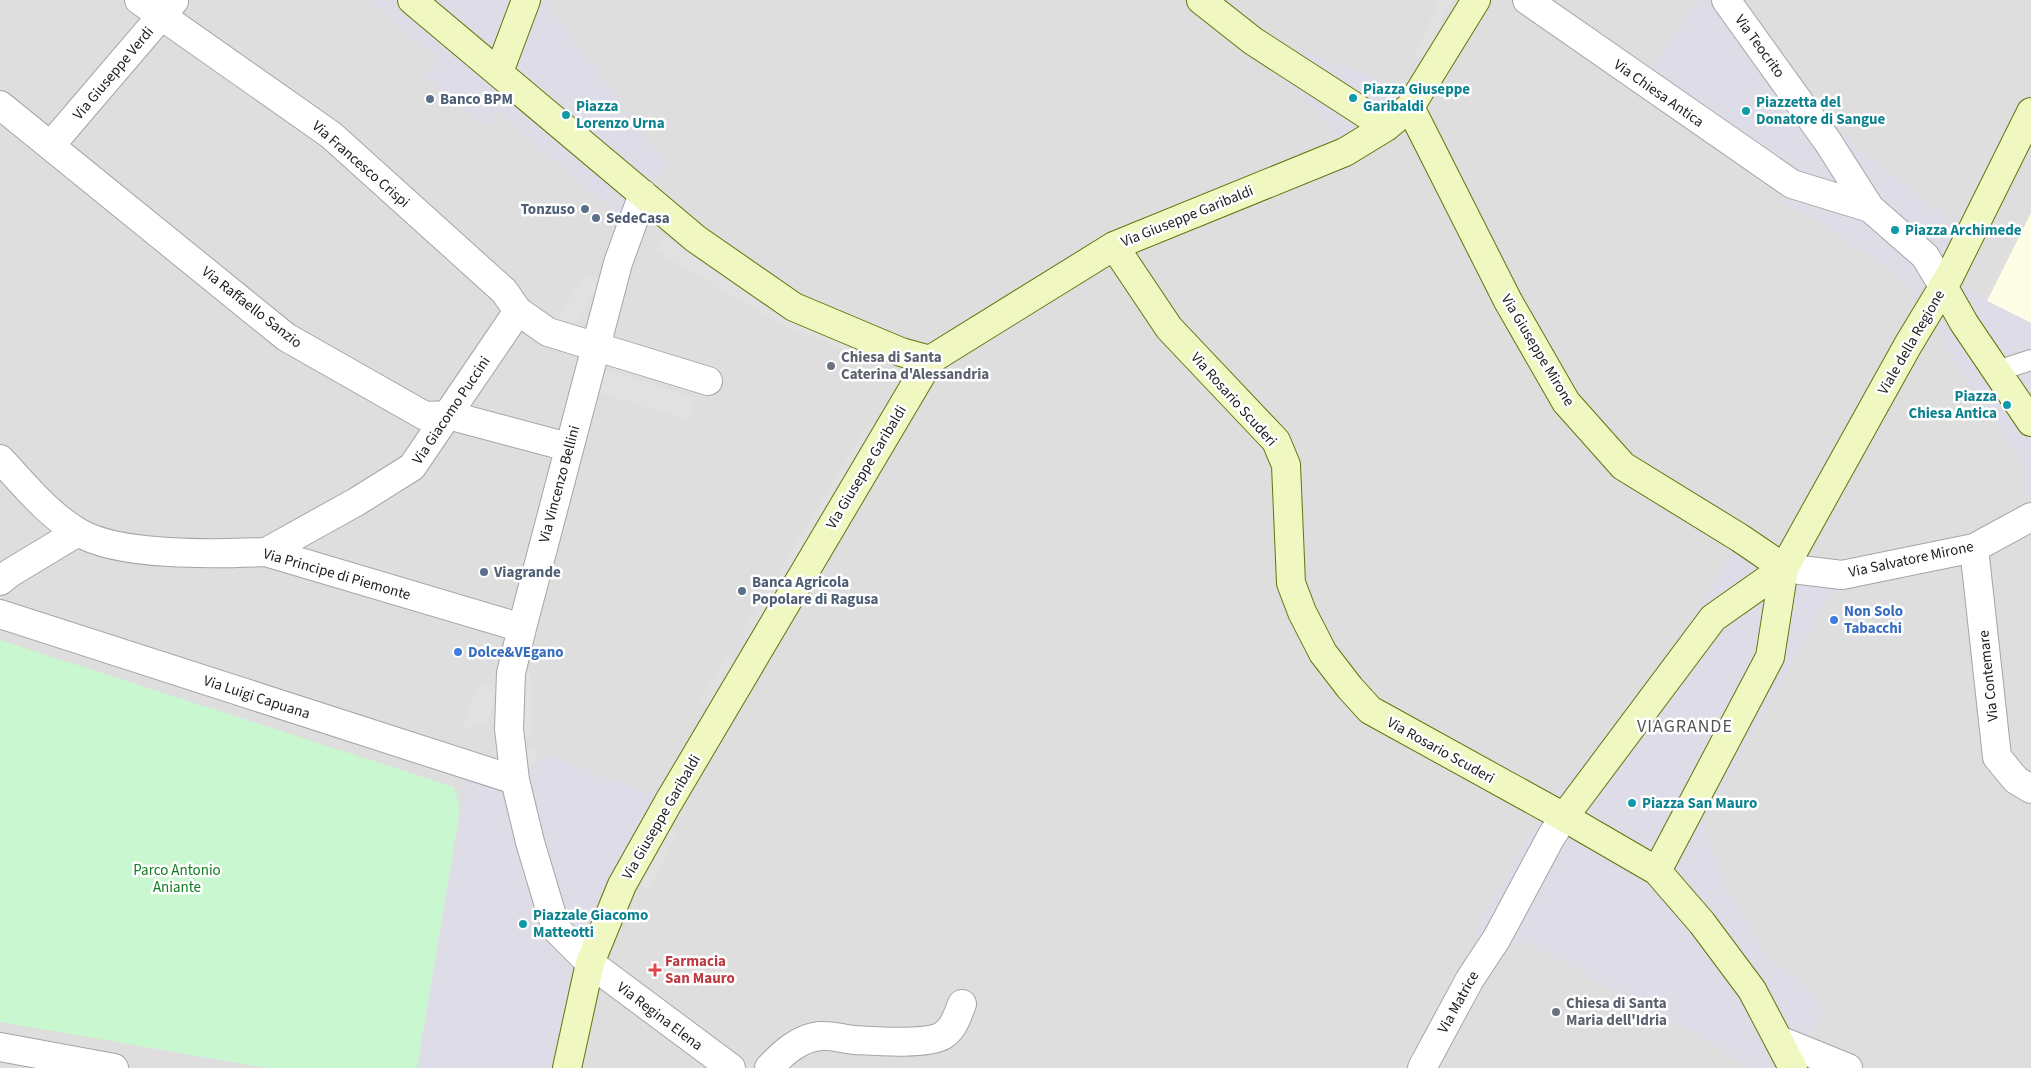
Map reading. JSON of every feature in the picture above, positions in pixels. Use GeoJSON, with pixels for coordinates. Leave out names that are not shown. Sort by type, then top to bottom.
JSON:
{"type":"FeatureCollection","features":[{"type":"Feature","properties":{"kind":"main road"},"geometry":{"type":"LineString","coordinates":[[412,0],[696,239],[794,307],[901,352],[930,360]]}},
{"type":"Feature","properties":{"kind":"main road"},"geometry":{"type":"LineString","coordinates":[[499,72],[526,0]]}},
{"type":"Feature","properties":{"kind":"main road"},"geometry":{"type":"LineString","coordinates":[[1201,0],[1222,18],[1386,127]]}},
{"type":"Feature","properties":{"kind":"main road","name":"Via Giuseppe Garibaldi"},"geometry":{"type":"LineString","coordinates":[[567,1068],[590,964],[622,885],[668,803],[930,360],[1114,246],[1345,152],[1386,127],[1410,107],[1476,0]]}},
{"type":"Feature","properties":{"kind":"main road","name":"Via Giuseppe Mirone"},"geometry":{"type":"LineString","coordinates":[[1410,107],[1508,300],[1566,402],[1623,466],[1740,538],[1784,568]]}},
{"type":"Feature","properties":{"kind":"main road","name":"Viale della Regione"},"geometry":{"type":"LineString","coordinates":[[1784,568],[1943,286],[1978,221],[2031,112]]}},
{"type":"Feature","properties":{"kind":"main road","name":"Via Rosario Scuderi"},"geometry":{"type":"LineString","coordinates":[[1114,246],[1169,328],[1276,441],[1286,465],[1291,583],[1302,612],[1323,653],[1350,688],[1370,710],[1657,871],[1702,923],[1752,990],[1793,1068]]}},
{"type":"Feature","properties":{"kind":"main road"},"geometry":{"type":"LineString","coordinates":[[1943,286],[1964,323],[2031,422]]}},
{"type":"Feature","properties":{"kind":"main road"},"geometry":{"type":"LineString","coordinates":[[1556,813],[1713,618],[1784,568]]}},
{"type":"Feature","properties":{"kind":"main road"},"geometry":{"type":"LineString","coordinates":[[1657,871],[1770,657],[1784,568]]}},
{"type":"Feature","properties":{"kind":"street","name":"Via Francesco Crispi"},"geometry":{"type":"LineString","coordinates":[[139,0],[168,7],[331,134],[504,291],[518,311],[548,332],[708,381]]}},
{"type":"Feature","properties":{"kind":"street","name":"Via Chiesa Antica"},"geometry":{"type":"LineString","coordinates":[[1527,0],[1792,184],[1870,208]]}},
{"type":"Feature","properties":{"kind":"street","name":"Via Teocrito"},"geometry":{"type":"LineString","coordinates":[[1726,0],[1828,142],[1870,208]]}},
{"type":"Feature","properties":{"kind":"street","name":"Via Giuseppe Verdi"},"geometry":{"type":"LineString","coordinates":[[52,145],[168,7]]}},
{"type":"Feature","properties":{"kind":"street","name":"Via Raffaello Sanzio"},"geometry":{"type":"LineString","coordinates":[[0,105],[52,145],[286,337],[425,416],[448,415],[568,447]]}},
{"type":"Feature","properties":{"kind":"street","name":"Via Vincenzo Bellini"},"geometry":{"type":"LineString","coordinates":[[515,780],[509,728],[512,673],[568,447],[618,263],[643,194]]}},
{"type":"Feature","properties":{"kind":"street"},"geometry":{"type":"LineString","coordinates":[[1870,208],[1925,256],[1943,286]]}},
{"type":"Feature","properties":{"kind":"street","name":"Via Giacomo Puccini"},"geometry":{"type":"LineString","coordinates":[[266,552],[356,502],[412,468],[518,311]]}},
{"type":"Feature","properties":{"kind":"street","name":"Via Principe di Piemonte"},"geometry":{"type":"LineString","coordinates":[[0,459],[41,504],[78,532],[110,544],[146,550],[231,553],[266,552],[522,628]]}},
{"type":"Feature","properties":{"kind":"street","name":"Via Salvatore Mirone"},"geometry":{"type":"LineString","coordinates":[[1784,568],[1842,575],[1974,548],[2031,517]]}},
{"type":"Feature","properties":{"kind":"street"},"geometry":{"type":"LineString","coordinates":[[0,581],[78,532]]}},
{"type":"Feature","properties":{"kind":"street","name":"Via Contemare"},"geometry":{"type":"LineString","coordinates":[[1974,548],[1997,757],[2016,780],[2031,788]]}},
{"type":"Feature","properties":{"kind":"street","name":"Via Luigi Capuana"},"geometry":{"type":"LineString","coordinates":[[0,614],[515,780]]}},
{"type":"Feature","properties":{"kind":"street","name":"Via Regina Elena"},"geometry":{"type":"LineString","coordinates":[[515,780],[530,842],[556,929],[590,964],[731,1068]]}},
{"type":"Feature","properties":{"kind":"street","name":"Via Matrice"},"geometry":{"type":"LineString","coordinates":[[1422,1068],[1470,979],[1497,938],[1551,837],[1556,813]]}},
{"type":"Feature","properties":{"kind":"street"},"geometry":{"type":"LineString","coordinates":[[769,1068],[782,1054],[802,1040],[821,1036],[855,1040],[915,1042],[942,1036],[954,1025],[962,1004]]}},
{"type":"Feature","properties":{"kind":"street"},"geometry":{"type":"LineString","coordinates":[[1779,1040],[1848,1068]]}},
{"type":"Feature","properties":{"kind":"street"},"geometry":{"type":"LineString","coordinates":[[0,1047],[83,1065],[114,1068]]}},
{"type":"Feature","properties":{"kind":"lane"},"geometry":{"type":"LineString","coordinates":[[1996,371],[2031,360]]}},
{"type":"Feature","properties":{"kind":"shaded area"},"geometry":{"type":"Polygon","coordinates":[[[0,0],[2031,0],[2031,1068],[0,1068],[0,0]]]}},
{"type":"Feature","properties":{"kind":"shaded area","name":"Piazza Lorenzo Urna"},"geometry":{"type":"Polygon","coordinates":[[[368,0],[544,0],[647,138],[669,162],[643,194],[631,225],[498,112],[486,127],[425,74],[438,58],[368,0]]]}},
{"type":"Feature","properties":{"kind":"shaded area"},"geometry":{"type":"Polygon","coordinates":[[[1439,0],[1452,0],[1425,61],[1414,56],[1439,0]]]}},
{"type":"Feature","properties":{"kind":"shaded area"},"geometry":{"type":"Polygon","coordinates":[[[1698,0],[1726,0],[1828,142],[1845,134],[1855,147],[1950,221],[1968,239],[1949,277],[1987,301],[2031,323],[2031,509],[2023,467],[2004,434],[1951,359],[1929,310],[1902,282],[1873,258],[1781,200],[1792,185],[1641,80],[1698,0]]]}},
{"type":"Feature","properties":{"kind":"shaded area","name":"Piazza Giuseppe Garibaldi"},"geometry":{"type":"Polygon","coordinates":[[[1293,47],[1391,84],[1410,107],[1345,152],[1337,136],[1296,91],[1274,74],[1293,47]]]}},
{"type":"Feature","properties":{"kind":"shaded area"},"geometry":{"type":"Polygon","coordinates":[[[2031,213],[2031,323],[1987,301],[2031,213]]]}},
{"type":"Feature","properties":{"kind":"shaded area"},"geometry":{"type":"Polygon","coordinates":[[[665,237],[799,320],[849,341],[846,350],[778,323],[654,250],[665,237]]]}},
{"type":"Feature","properties":{"kind":"shaded area"},"geometry":{"type":"Polygon","coordinates":[[[583,276],[604,279],[576,322],[555,325],[583,276]]]}},
{"type":"Feature","properties":{"kind":"shaded area"},"geometry":{"type":"Polygon","coordinates":[[[606,369],[696,398],[689,421],[598,392],[606,369]]]}},
{"type":"Feature","properties":{"kind":"shaded area"},"geometry":{"type":"Polygon","coordinates":[[[870,421],[882,430],[753,640],[741,634],[870,421]]]}},
{"type":"Feature","properties":{"kind":"shaded area","name":"Piazza San Mauro"},"geometry":{"type":"Polygon","coordinates":[[[1740,538],[1842,575],[1804,640],[1703,825],[1726,888],[1768,958],[1814,995],[1812,999],[1824,1009],[1809,1041],[1863,1065],[1861,1068],[1752,1068],[1683,1027],[1530,944],[1473,934],[1553,797],[1638,701],[1699,608],[1740,538]]]}},
{"type":"Feature","properties":{"kind":"shaded area"},"geometry":{"type":"Polygon","coordinates":[[[727,655],[739,662],[711,710],[699,703],[727,655]]]}},
{"type":"Feature","properties":{"kind":"shaded area"},"geometry":{"type":"Polygon","coordinates":[[[530,670],[533,736],[519,737],[516,671],[530,670]]]}},
{"type":"Feature","properties":{"kind":"shaded area"},"geometry":{"type":"Polygon","coordinates":[[[498,683],[488,721],[462,732],[475,688],[498,683]]]}},
{"type":"Feature","properties":{"kind":"shaded area"},"geometry":{"type":"Polygon","coordinates":[[[513,745],[535,750],[549,811],[513,745]]]}},
{"type":"Feature","properties":{"kind":"shaded area","name":"Piazzale Giacomo Matteotti"},"geometry":{"type":"Polygon","coordinates":[[[546,755],[645,792],[668,803],[622,885],[567,1068],[417,1068],[469,765],[515,780],[546,755]]]}},
{"type":"Feature","properties":{"kind":"shaded area"},"geometry":{"type":"Polygon","coordinates":[[[667,829],[677,834],[649,889],[639,885],[667,829]]]}},
{"type":"Feature","properties":{"kind":"green space","name":"Parco Antonio Aniante"},"geometry":{"type":"Polygon","coordinates":[[[0,640],[454,787],[460,809],[417,1068],[267,1068],[0,1022],[0,640]]]}},
{"type":"Feature","properties":{"kind":"place","name":"Piazza Giuseppe Garibaldi"},"geometry":{"type":"Point","coordinates":[1353,98]}},
{"type":"Feature","properties":{"kind":"place","name":"Banco BPM"},"geometry":{"type":"Point","coordinates":[430,99]}},
{"type":"Feature","properties":{"kind":"place","name":"Piazzetta del Donatore di Sangue"},"geometry":{"type":"Point","coordinates":[1746,111]}},
{"type":"Feature","properties":{"kind":"place","name":"Piazza Lorenzo Urna"},"geometry":{"type":"Point","coordinates":[566,115]}},
{"type":"Feature","properties":{"kind":"place","name":"Tonzuso"},"geometry":{"type":"Point","coordinates":[585,209]}},
{"type":"Feature","properties":{"kind":"place","name":"SedeCasa"},"geometry":{"type":"Point","coordinates":[596,218]}},
{"type":"Feature","properties":{"kind":"place","name":"Piazza Archimede"},"geometry":{"type":"Point","coordinates":[1895,230]}},
{"type":"Feature","properties":{"kind":"place","name":"Chiesa di Santa Caterina d'Alessandria"},"geometry":{"type":"Point","coordinates":[831,366]}},
{"type":"Feature","properties":{"kind":"place","name":"Piazza Chiesa Antica"},"geometry":{"type":"Point","coordinates":[2007,405]}},
{"type":"Feature","properties":{"kind":"place","name":"Viagrande"},"geometry":{"type":"Point","coordinates":[484,572]}},
{"type":"Feature","properties":{"kind":"place","name":"Banca Agricola Popolare di Ragusa"},"geometry":{"type":"Point","coordinates":[742,591]}},
{"type":"Feature","properties":{"kind":"place","name":"Non Solo Tabacchi"},"geometry":{"type":"Point","coordinates":[1834,620]}},
{"type":"Feature","properties":{"kind":"place","name":"Dolce&VEgano"},"geometry":{"type":"Point","coordinates":[458,652]}},
{"type":"Feature","properties":{"kind":"place","name":"Piazza San Mauro"},"geometry":{"type":"Point","coordinates":[1632,803]}},
{"type":"Feature","properties":{"kind":"place","name":"Piazzale Giacomo Matteotti"},"geometry":{"type":"Point","coordinates":[523,924]}},
{"type":"Feature","properties":{"kind":"place","name":"Farmacia San Mauro"},"geometry":{"type":"Point","coordinates":[655,970]}},
{"type":"Feature","properties":{"kind":"place","name":"Chiesa di Santa Maria dell'Idria"},"geometry":{"type":"Point","coordinates":[1556,1012]}},
{"type":"Feature","properties":{"kind":"district","name":"VIAGRANDE"},"geometry":{"type":"Point","coordinates":[1685,726]}}]}
